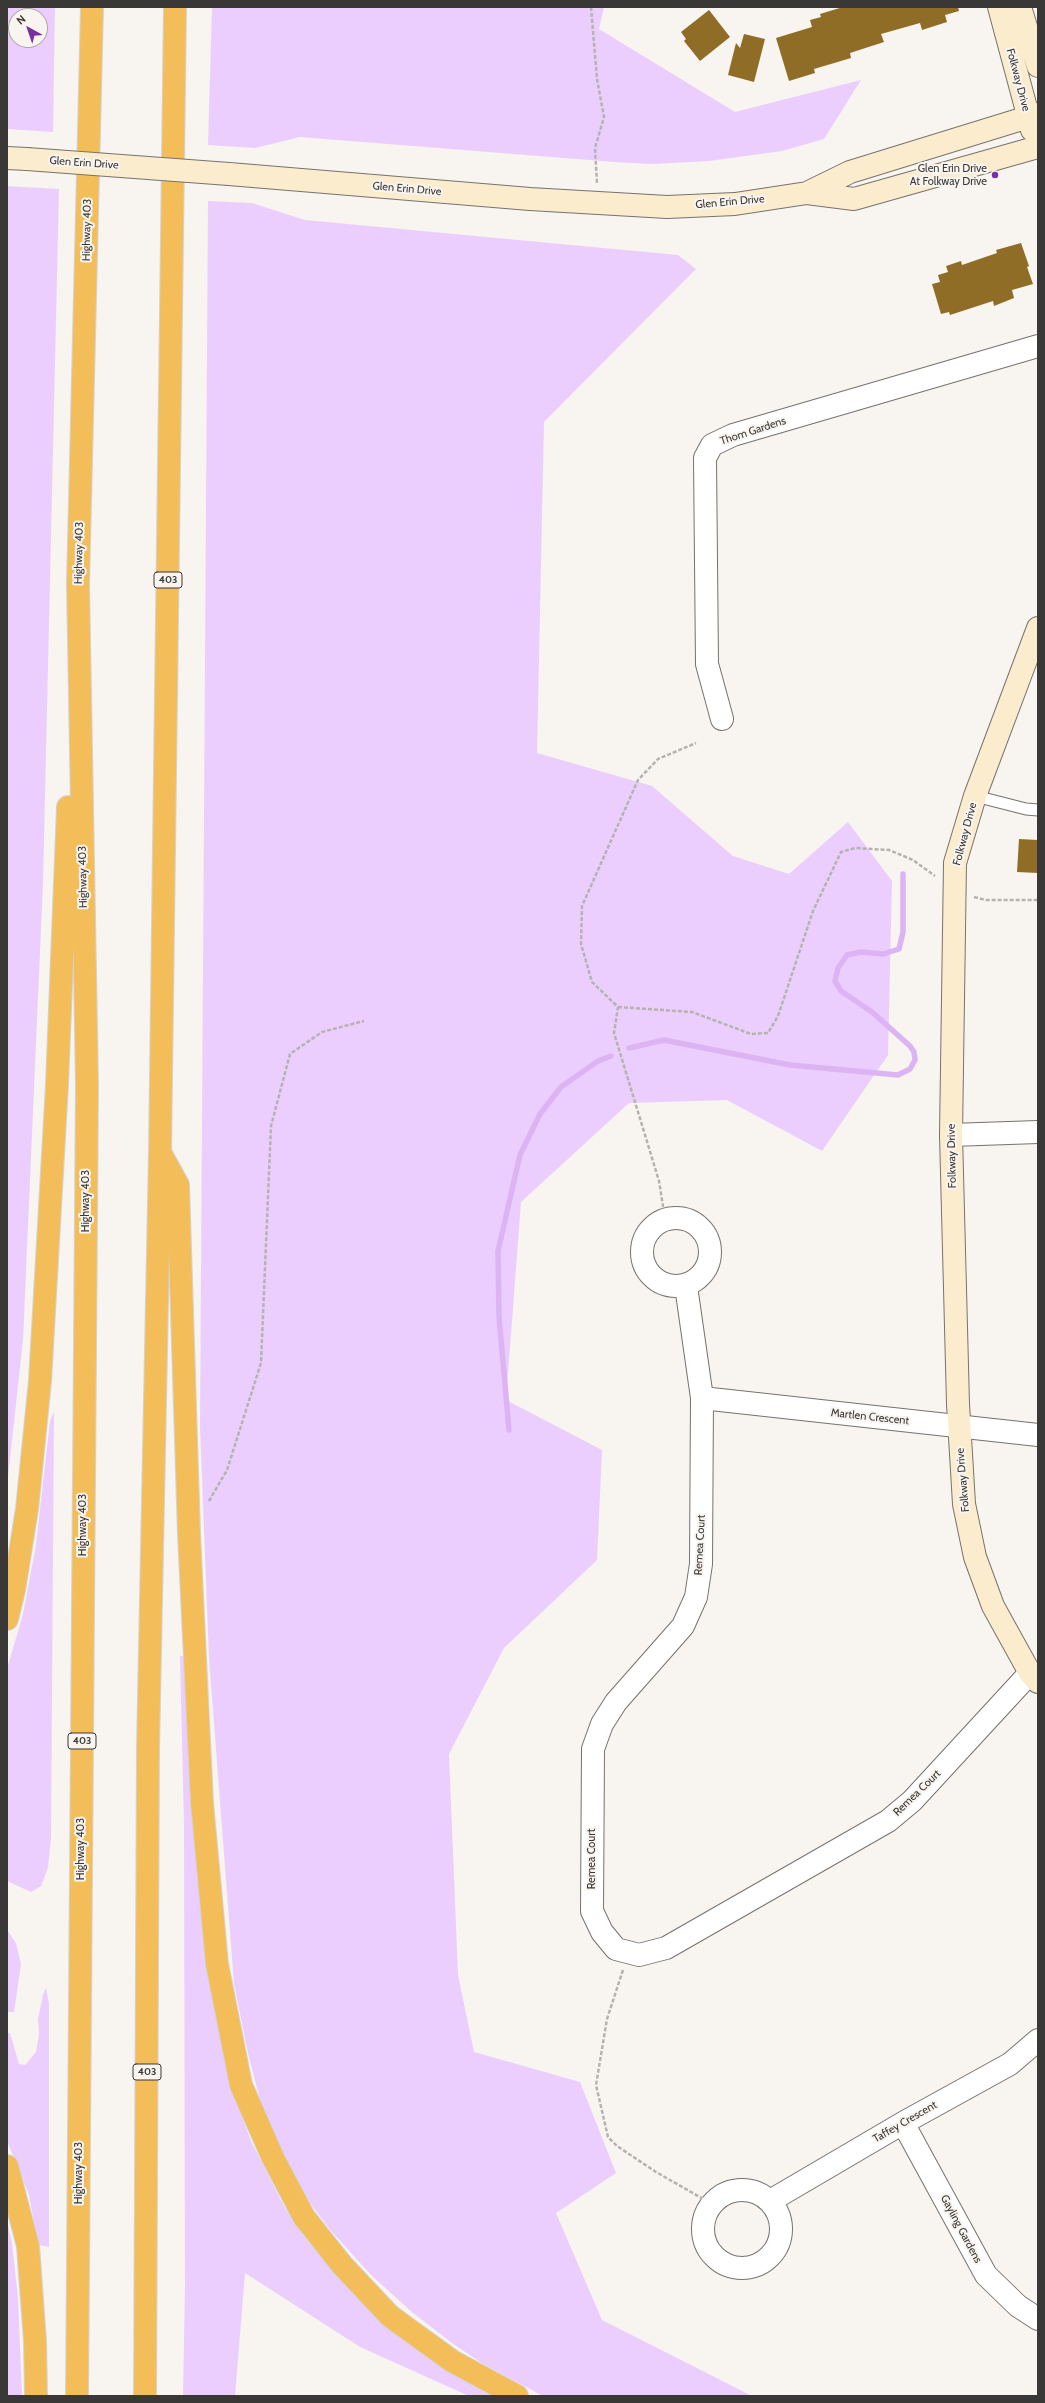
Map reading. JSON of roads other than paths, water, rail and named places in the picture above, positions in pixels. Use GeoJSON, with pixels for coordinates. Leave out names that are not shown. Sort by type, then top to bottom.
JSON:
{"type":"FeatureCollection","features":[{"type":"Feature","properties":{"kind":"highway","name":"Highway 403"},"geometry":{"type":"LineString","coordinates":[[77,2396],[86,1093],[78,584],[92,7]]}},
{"type":"Feature","properties":{"kind":"highway","name":"403"},"geometry":{"type":"LineString","coordinates":[[145,2396],[148,1748],[160,1153],[175,7]]}},
{"type":"Feature","properties":{"kind":"highway"},"geometry":{"type":"LineString","coordinates":[[7,1619],[14,1590],[27,1509],[41,1365],[57,1085],[78,584]]}},
{"type":"Feature","properties":{"kind":"highway"},"geometry":{"type":"LineString","coordinates":[[160,1153],[178,1185],[189,1534],[202,1803],[217,1964],[241,2085],[272,2158],[304,2217],[342,2265],[390,2316],[452,2361],[517,2396]]}},
{"type":"Feature","properties":{"kind":"highway"},"geometry":{"type":"LineString","coordinates":[[7,2166],[28,2246],[35,2342],[36,2396]]}},
{"type":"Feature","properties":{"kind":"street","name":"Folkway Drive"},"geometry":{"type":"LineString","coordinates":[[999,7],[1033,115],[1037,149]]}},
{"type":"Feature","properties":{"kind":"street","name":"Folkway Drive"},"geometry":{"type":"LineString","coordinates":[[1020,7],[1038,66]]}},
{"type":"Feature","properties":{"kind":"street","name":"Glen Erin Drive"},"geometry":{"type":"LineString","coordinates":[[807,194],[850,172],[1033,115]]}},
{"type":"Feature","properties":{"kind":"street","name":"Glen Erin Drive"},"geometry":{"type":"LineString","coordinates":[[7,158],[229,174],[598,204],[666,207],[735,204],[807,194],[854,200],[1037,149]]}},
{"type":"Feature","properties":{"kind":"street","name":"Thom Gardens"},"geometry":{"type":"LineString","coordinates":[[722,719],[707,664],[705,458],[712,445],[733,435],[1038,346]]}},
{"type":"Feature","properties":{"kind":"street","name":"Folkway Drive"},"geometry":{"type":"LineString","coordinates":[[1034,1678],[993,1606],[975,1557],[964,1504],[959,1427],[951,1135],[955,863],[975,796],[1038,628]]}},
{"type":"Feature","properties":{"kind":"street"},"geometry":{"type":"LineString","coordinates":[[951,1135],[1038,1132]]}},
{"type":"Feature","properties":{"kind":"street"},"geometry":{"type":"LineString","coordinates":[[679,1218],[692,1221],[703,1230],[709,1242],[710,1256],[707,1269],[698,1279],[686,1286],[672,1287],[660,1283],[649,1274],[643,1262],[641,1249],[645,1236],[654,1226],[665,1219],[679,1218]]}},
{"type":"Feature","properties":{"kind":"street","name":"Remea Court"},"geometry":{"type":"LineString","coordinates":[[686,1286],[702,1398],[701,1564],[696,1597],[683,1626],[616,1702],[602,1724],[593,1749],[592,1911],[602,1932],[616,1949],[639,1955],[666,1948],[888,1821],[912,1801],[1034,1678]]}},
{"type":"Feature","properties":{"kind":"street","name":"Martlen Crescent"},"geometry":{"type":"LineString","coordinates":[[702,1398],[1038,1435]]}},
{"type":"Feature","properties":{"kind":"street","name":"Taffey Crescent"},"geometry":{"type":"LineString","coordinates":[[770,2200],[903,2122],[1010,2064],[1038,2040]]}},
{"type":"Feature","properties":{"kind":"street","name":"Gayling Gardens"},"geometry":{"type":"LineString","coordinates":[[903,2122],[986,2275],[1018,2306],[1038,2319]]}},
{"type":"Feature","properties":{"kind":"street"},"geometry":{"type":"LineString","coordinates":[[734,2190],[747,2190],[759,2193],[770,2200],[778,2211],[781,2223],[781,2236],[776,2248],[768,2258],[757,2265],[745,2268],[732,2266],[720,2261],[711,2252],[705,2241],[703,2228],[705,2215],[712,2204],[721,2195],[734,2190]]}},
{"type":"Feature","properties":{"kind":"lane"},"geometry":{"type":"LineString","coordinates":[[975,796],[1026,809],[1038,810]]}},
{"type":"Feature","properties":{"kind":"waterway"},"geometry":{"type":"LineString","coordinates":[[629,1048],[664,1040],[790,1065],[898,1075],[910,1069],[915,1060],[914,1052],[910,1046],[872,1012],[841,991],[835,981],[838,968],[847,955],[861,952],[883,954],[899,949],[903,932],[903,874]]}},
{"type":"Feature","properties":{"kind":"waterway"},"geometry":{"type":"LineString","coordinates":[[509,1430],[499,1317],[498,1251],[520,1155],[540,1114],[561,1087],[598,1061],[611,1056]]}},
{"type":"Feature","properties":{"kind":"place","name":"Glen Erin Drive At Folkway Drive"},"geometry":{"type":"Point","coordinates":[995,175]}}]}
